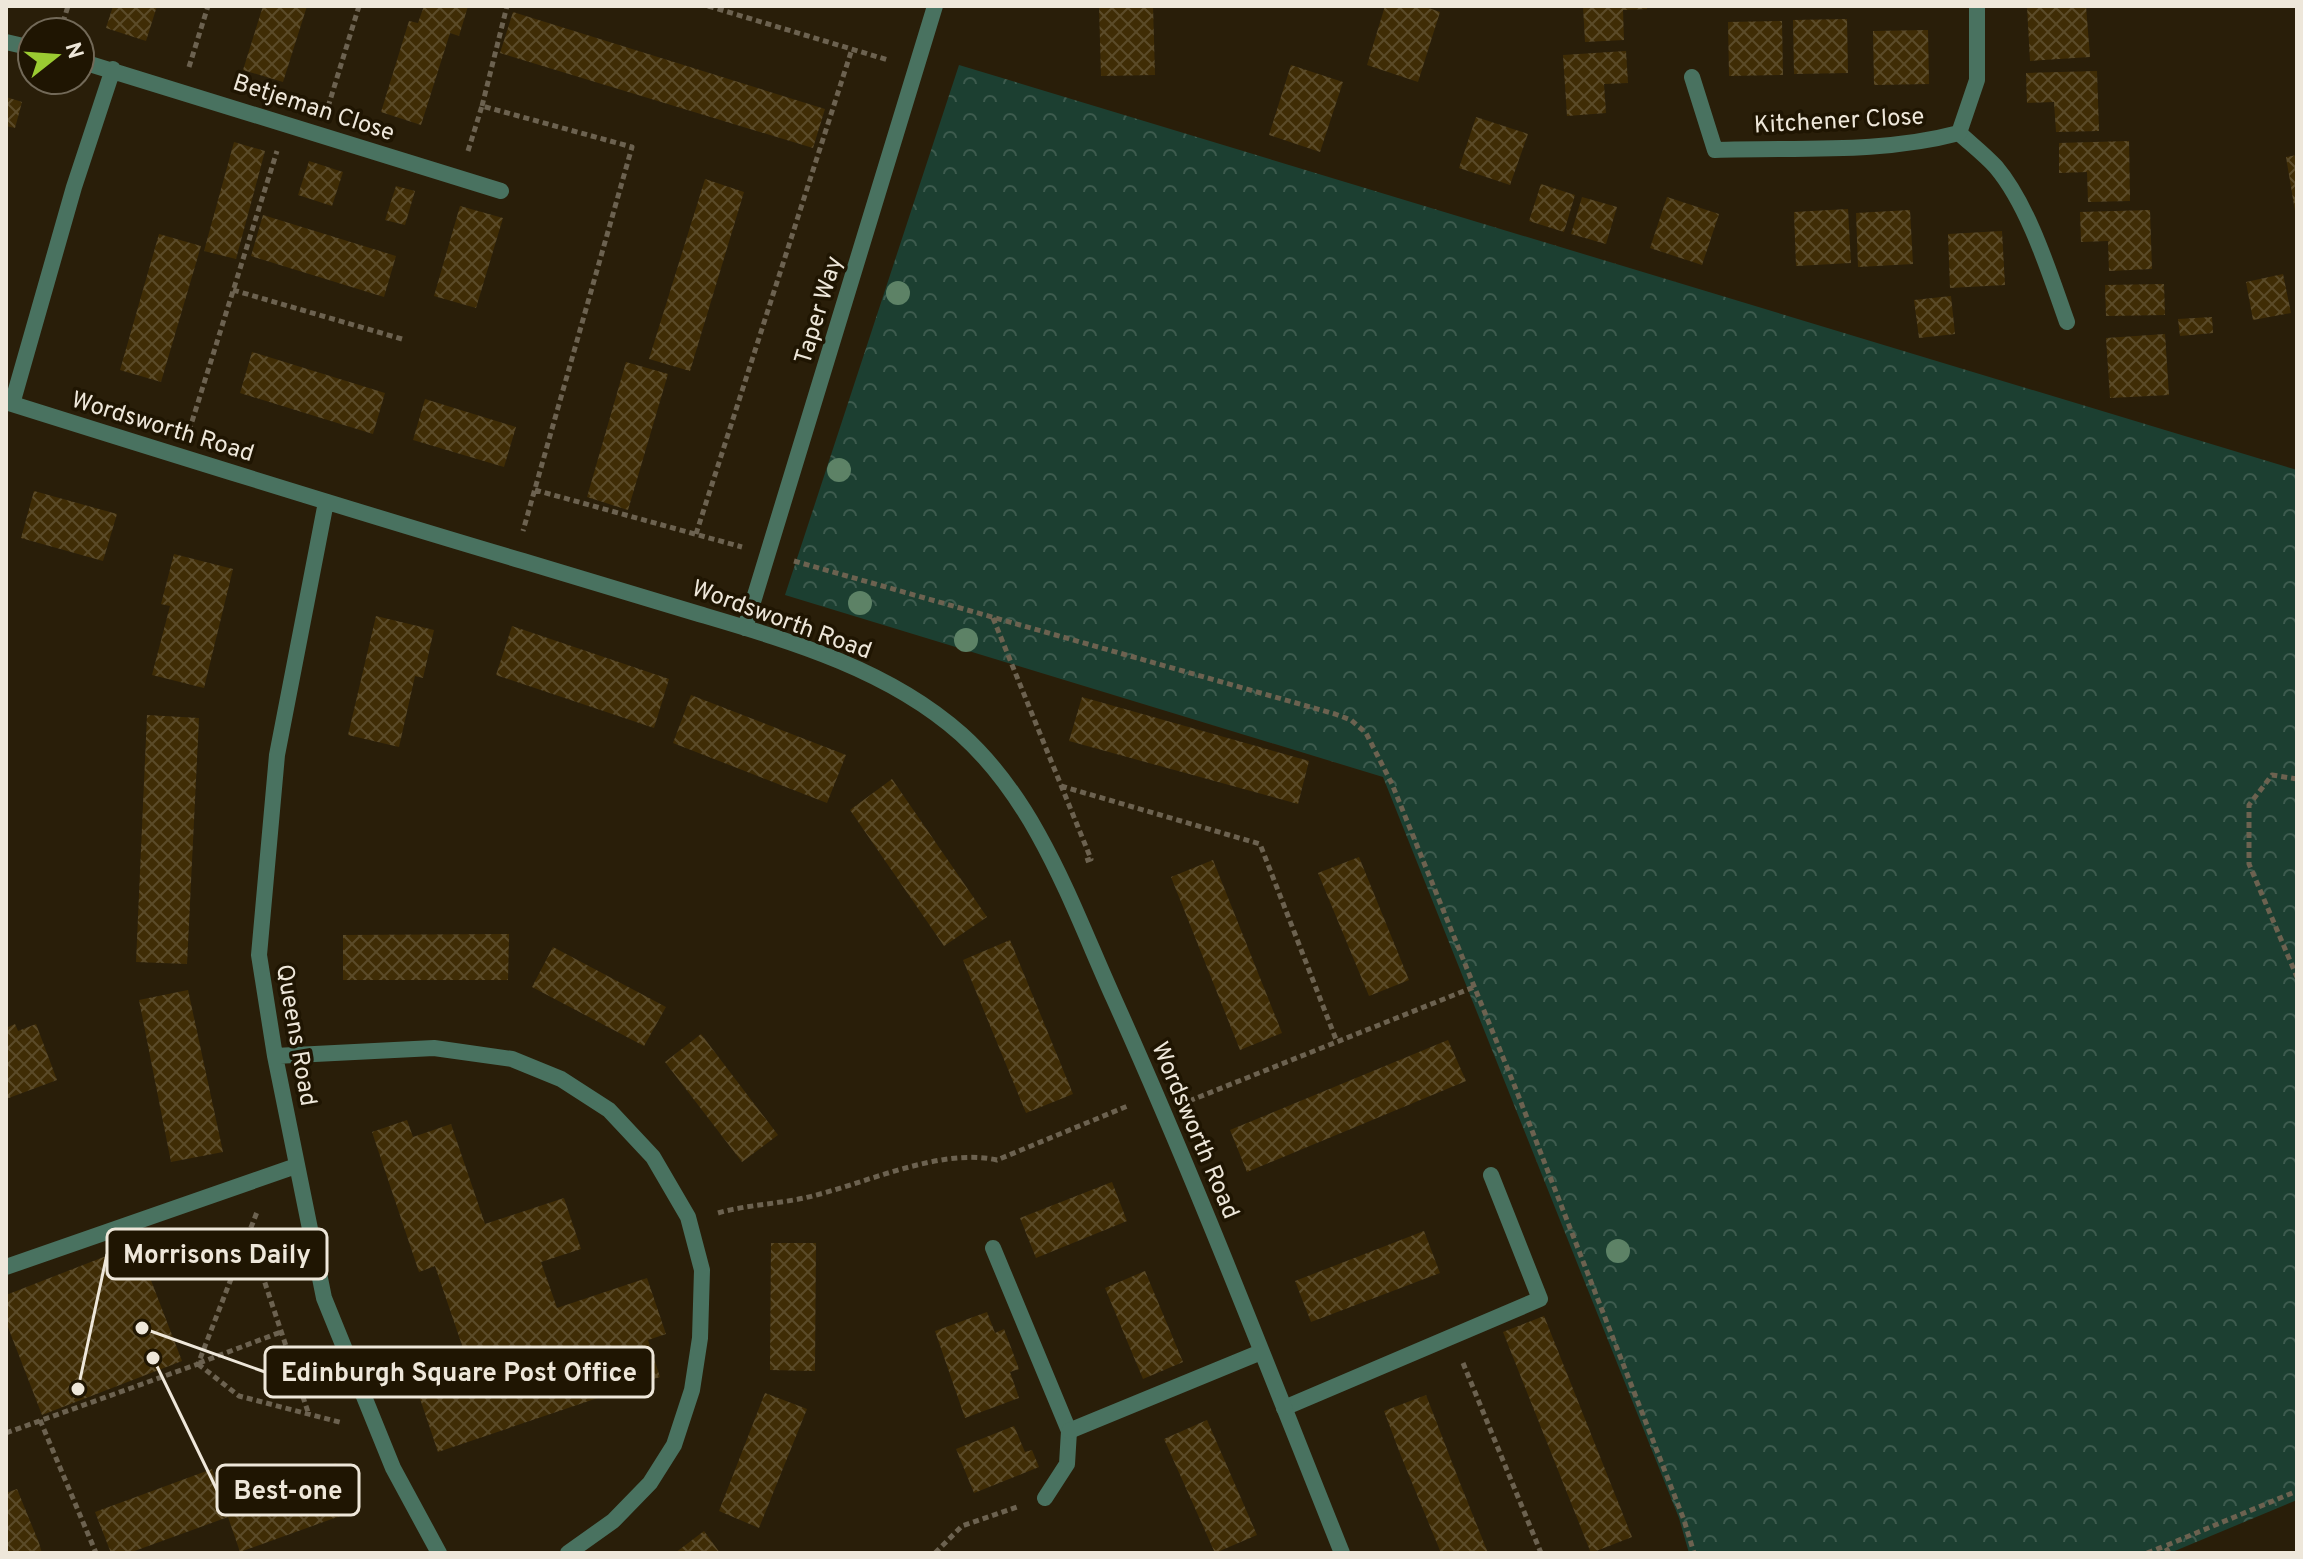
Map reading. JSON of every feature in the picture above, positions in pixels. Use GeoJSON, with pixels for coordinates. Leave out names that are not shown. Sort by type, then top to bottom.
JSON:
{"type":"FeatureCollection","features":[{"type":"Feature","properties":{"kind":"street","name":"Taper Way"},"geometry":{"type":"LineString","coordinates":[[745,628],[935,6]]}},
{"type":"Feature","properties":{"kind":"street","name":"Kitchener Close"},"geometry":{"type":"LineString","coordinates":[[1692,77],[1715,150],[1885,146],[1925,142],[1959,133],[1977,80],[1977,6]]}},
{"type":"Feature","properties":{"kind":"street","name":"Betjeman Close"},"geometry":{"type":"LineString","coordinates":[[96,65],[501,191]]}},
{"type":"Feature","properties":{"kind":"street"},"geometry":{"type":"LineString","coordinates":[[9,403],[113,69]]}},
{"type":"Feature","properties":{"kind":"street"},"geometry":{"type":"LineString","coordinates":[[1959,133],[1996,168],[2015,196],[2044,259],[2067,322]]}},
{"type":"Feature","properties":{"kind":"street","name":"Wordsworth Road"},"geometry":{"type":"LineString","coordinates":[[9,403],[842,660],[923,703],[963,735],[1002,777],[1036,828],[1057,872],[1164,1111],[1342,1553]]}},
{"type":"Feature","properties":{"kind":"street","name":"Queens Road"},"geometry":{"type":"LineString","coordinates":[[326,502],[277,755],[259,955],[275,1056],[324,1298],[393,1468],[439,1553]]}},
{"type":"Feature","properties":{"kind":"street"},"geometry":{"type":"LineString","coordinates":[[275,1056],[434,1048],[512,1059],[561,1079],[609,1110],[653,1157],[689,1222],[702,1270],[700,1338],[692,1390],[674,1445],[650,1483],[613,1521],[568,1553]]}},
{"type":"Feature","properties":{"kind":"street"},"geometry":{"type":"LineString","coordinates":[[6,1267],[296,1166]]}},
{"type":"Feature","properties":{"kind":"street"},"geometry":{"type":"LineString","coordinates":[[1284,1408],[1540,1299],[1491,1175]]}},
{"type":"Feature","properties":{"kind":"street"},"geometry":{"type":"LineString","coordinates":[[993,1248],[1069,1431],[1067,1464],[1045,1498]]}},
{"type":"Feature","properties":{"kind":"street"},"geometry":{"type":"LineString","coordinates":[[1069,1431],[1261,1352]]}},
{"type":"Feature","properties":{"kind":"path"},"geometry":{"type":"LineString","coordinates":[[182,91],[208,6]]}},
{"type":"Feature","properties":{"kind":"path"},"geometry":{"type":"LineString","coordinates":[[320,134],[359,6]]}},
{"type":"Feature","properties":{"kind":"path"},"geometry":{"type":"LineString","coordinates":[[460,178],[507,6]]}},
{"type":"Feature","properties":{"kind":"path"},"geometry":{"type":"LineString","coordinates":[[708,6],[890,61]]}},
{"type":"Feature","properties":{"kind":"path"},"geometry":{"type":"LineString","coordinates":[[696,534],[852,49]]}},
{"type":"Feature","properties":{"kind":"path"},"geometry":{"type":"LineString","coordinates":[[482,106],[632,147],[515,559]]}},
{"type":"Feature","properties":{"kind":"path"},"geometry":{"type":"LineString","coordinates":[[181,457],[286,123]]}},
{"type":"Feature","properties":{"kind":"path"},"geometry":{"type":"LineString","coordinates":[[233,290],[402,339]]}},
{"type":"Feature","properties":{"kind":"path"},"geometry":{"type":"LineString","coordinates":[[535,490],[1351,720],[1366,733],[1392,784],[1474,987],[1684,1520],[1694,1553]]}},
{"type":"Feature","properties":{"kind":"path"},"geometry":{"type":"LineString","coordinates":[[992,617],[1091,859],[1057,872]]}},
{"type":"Feature","properties":{"kind":"path"},"geometry":{"type":"LineString","coordinates":[[2297,779],[2272,775],[2249,805],[2249,864],[2297,977]]}},
{"type":"Feature","properties":{"kind":"path"},"geometry":{"type":"LineString","coordinates":[[1061,786],[1260,844],[1337,1042]]}},
{"type":"Feature","properties":{"kind":"path"},"geometry":{"type":"LineString","coordinates":[[1164,1111],[1474,987]]}},
{"type":"Feature","properties":{"kind":"path"},"geometry":{"type":"LineString","coordinates":[[689,1222],[729,1210],[804,1198],[943,1159],[977,1156],[997,1160],[1156,1094]]}},
{"type":"Feature","properties":{"kind":"path"},"geometry":{"type":"LineString","coordinates":[[198,1364],[272,1174]]}},
{"type":"Feature","properties":{"kind":"path"},"geometry":{"type":"LineString","coordinates":[[249,1234],[308,1412]]}},
{"type":"Feature","properties":{"kind":"path"},"geometry":{"type":"LineString","coordinates":[[6,1433],[281,1332]]}},
{"type":"Feature","properties":{"kind":"path"},"geometry":{"type":"LineString","coordinates":[[1453,1336],[1541,1553]]}},
{"type":"Feature","properties":{"kind":"path"},"geometry":{"type":"LineString","coordinates":[[198,1364],[239,1396],[308,1412],[379,1434]]}},
{"type":"Feature","properties":{"kind":"path"},"geometry":{"type":"LineString","coordinates":[[40,1420],[96,1553]]}},
{"type":"Feature","properties":{"kind":"path"},"geometry":{"type":"LineString","coordinates":[[2147,1553],[2297,1491]]}},
{"type":"Feature","properties":{"kind":"path"},"geometry":{"type":"LineString","coordinates":[[935,1553],[962,1526],[1045,1498]]}},
{"type":"Feature","properties":{"kind":"path"},"geometry":{"type":"LineString","coordinates":[[2165,1546],[2169,1553]]}},
{"type":"Feature","properties":{"kind":"green space"},"geometry":{"type":"Polygon","coordinates":[[[959,65],[2297,470],[2297,1500],[2170,1553],[1689,1553],[1679,1518],[1383,777],[785,595],[959,65]]]}},
{"type":"Feature","properties":{"kind":"building"},"geometry":{"type":"Polygon","coordinates":[[[113,6],[157,6],[146,41],[106,28],[113,6]]]}},
{"type":"Feature","properties":{"kind":"building"},"geometry":{"type":"Polygon","coordinates":[[[263,6],[307,6],[283,82],[243,70],[263,6]]]}},
{"type":"Feature","properties":{"kind":"building"},"geometry":{"type":"Polygon","coordinates":[[[424,6],[468,6],[459,36],[450,33],[421,125],[381,112],[409,21],[418,23],[424,6]]]}},
{"type":"Feature","properties":{"kind":"building"},"geometry":{"type":"Polygon","coordinates":[[[1099,6],[1153,6],[1155,75],[1101,76],[1099,6]]]}},
{"type":"Feature","properties":{"kind":"building"},"geometry":{"type":"Polygon","coordinates":[[[1385,6],[1423,6],[1440,12],[1418,82],[1367,65],[1385,6]]]}},
{"type":"Feature","properties":{"kind":"building"},"geometry":{"type":"Polygon","coordinates":[[[1583,6],[1647,6],[1647,9],[1623,10],[1624,40],[1585,42],[1583,6]]]}},
{"type":"Feature","properties":{"kind":"building"},"geometry":{"type":"Polygon","coordinates":[[[2027,6],[2086,6],[2090,57],[2030,61],[2027,6]]]}},
{"type":"Feature","properties":{"kind":"building"},"geometry":{"type":"Polygon","coordinates":[[[513,12],[825,109],[813,148],[500,53],[513,12]]]}},
{"type":"Feature","properties":{"kind":"building"},"geometry":{"type":"Polygon","coordinates":[[[1847,19],[1848,73],[1794,74],[1793,20],[1847,19]]]}},
{"type":"Feature","properties":{"kind":"building"},"geometry":{"type":"Polygon","coordinates":[[[1782,21],[1783,75],[1729,76],[1728,22],[1782,21]]]}},
{"type":"Feature","properties":{"kind":"building"},"geometry":{"type":"Polygon","coordinates":[[[1928,30],[1929,84],[1874,85],[1873,31],[1928,30]]]}},
{"type":"Feature","properties":{"kind":"building"},"geometry":{"type":"Polygon","coordinates":[[[1626,51],[1628,83],[1604,84],[1606,113],[1567,116],[1563,55],[1626,51]]]}},
{"type":"Feature","properties":{"kind":"building"},"geometry":{"type":"Polygon","coordinates":[[[1291,65],[1343,82],[1320,152],[1269,135],[1291,65]]]}},
{"type":"Feature","properties":{"kind":"building"},"geometry":{"type":"Polygon","coordinates":[[[2097,71],[2099,131],[2056,132],[2054,102],[2027,103],[2026,73],[2097,71]]]}},
{"type":"Feature","properties":{"kind":"building"},"geometry":{"type":"Polygon","coordinates":[[[6,97],[22,102],[15,128],[6,126],[6,97]]]}},
{"type":"Feature","properties":{"kind":"building"},"geometry":{"type":"Polygon","coordinates":[[[1476,117],[1528,134],[1510,185],[1459,168],[1476,117]]]}},
{"type":"Feature","properties":{"kind":"building"},"geometry":{"type":"Polygon","coordinates":[[[2129,141],[2130,201],[2088,202],[2087,172],[2059,173],[2059,143],[2129,141]]]}},
{"type":"Feature","properties":{"kind":"building"},"geometry":{"type":"Polygon","coordinates":[[[234,142],[265,151],[236,259],[204,251],[234,142]]]}},
{"type":"Feature","properties":{"kind":"building"},"geometry":{"type":"Polygon","coordinates":[[[2297,155],[2297,211],[2295,211],[2286,157],[2297,155]]]}},
{"type":"Feature","properties":{"kind":"building"},"geometry":{"type":"Polygon","coordinates":[[[309,161],[343,172],[332,206],[298,195],[309,161]]]}},
{"type":"Feature","properties":{"kind":"building"},"geometry":{"type":"Polygon","coordinates":[[[705,179],[744,192],[690,371],[649,359],[705,179]]]}},
{"type":"Feature","properties":{"kind":"building"},"geometry":{"type":"Polygon","coordinates":[[[1541,184],[1575,195],[1564,232],[1529,221],[1541,184]]]}},
{"type":"Feature","properties":{"kind":"building"},"geometry":{"type":"Polygon","coordinates":[[[396,186],[415,191],[405,225],[385,220],[396,186]]]}},
{"type":"Feature","properties":{"kind":"building"},"geometry":{"type":"Polygon","coordinates":[[[1582,197],[1617,207],[1606,244],[1571,234],[1582,197]]]}},
{"type":"Feature","properties":{"kind":"building"},"geometry":{"type":"Polygon","coordinates":[[[1667,197],[1719,214],[1702,265],[1650,248],[1667,197]]]}},
{"type":"Feature","properties":{"kind":"building"},"geometry":{"type":"Polygon","coordinates":[[[460,206],[503,218],[476,308],[434,296],[460,206]]]}},
{"type":"Feature","properties":{"kind":"building"},"geometry":{"type":"Polygon","coordinates":[[[1848,209],[1851,263],[1796,266],[1794,212],[1848,209]]]}},
{"type":"Feature","properties":{"kind":"building"},"geometry":{"type":"Polygon","coordinates":[[[1910,210],[1913,264],[1858,267],[1856,213],[1910,210]]]}},
{"type":"Feature","properties":{"kind":"building"},"geometry":{"type":"Polygon","coordinates":[[[2150,210],[2152,269],[2109,271],[2108,241],[2081,242],[2080,212],[2150,210]]]}},
{"type":"Feature","properties":{"kind":"building"},"geometry":{"type":"Polygon","coordinates":[[[263,215],[396,256],[384,297],[251,256],[263,215]]]}},
{"type":"Feature","properties":{"kind":"building"},"geometry":{"type":"Polygon","coordinates":[[[2002,231],[2005,285],[1950,288],[1948,234],[2002,231]]]}},
{"type":"Feature","properties":{"kind":"building"},"geometry":{"type":"Polygon","coordinates":[[[159,234],[201,246],[161,382],[120,370],[159,234]]]}},
{"type":"Feature","properties":{"kind":"building"},"geometry":{"type":"Polygon","coordinates":[[[2283,274],[2291,313],[2253,320],[2246,282],[2283,274]]]}},
{"type":"Feature","properties":{"kind":"building"},"geometry":{"type":"Polygon","coordinates":[[[2164,284],[2165,315],[2106,316],[2105,285],[2164,284]]]}},
{"type":"Feature","properties":{"kind":"building"},"geometry":{"type":"Polygon","coordinates":[[[1951,296],[1955,334],[1919,338],[1914,300],[1951,296]]]}},
{"type":"Feature","properties":{"kind":"building"},"geometry":{"type":"Polygon","coordinates":[[[2212,317],[2213,333],[2180,336],[2178,319],[2212,317]]]}},
{"type":"Feature","properties":{"kind":"building"},"geometry":{"type":"Polygon","coordinates":[[[2165,334],[2169,395],[2110,398],[2106,338],[2165,334]]]}},
{"type":"Feature","properties":{"kind":"building"},"geometry":{"type":"Polygon","coordinates":[[[252,352],[385,393],[373,434],[240,393],[252,352]]]}},
{"type":"Feature","properties":{"kind":"building"},"geometry":{"type":"Polygon","coordinates":[[[626,362],[668,374],[628,510],[587,497],[626,362]]]}},
{"type":"Feature","properties":{"kind":"building"},"geometry":{"type":"Polygon","coordinates":[[[425,399],[516,427],[504,467],[413,440],[425,399]]]}},
{"type":"Feature","properties":{"kind":"building"},"geometry":{"type":"Polygon","coordinates":[[[34,491],[117,514],[103,561],[21,538],[34,491]]]}},
{"type":"Feature","properties":{"kind":"building"},"geometry":{"type":"Polygon","coordinates":[[[174,554],[233,569],[204,688],[152,675],[170,606],[161,604],[174,554]]]}},
{"type":"Feature","properties":{"kind":"building"},"geometry":{"type":"Polygon","coordinates":[[[376,616],[434,630],[423,678],[415,676],[399,747],[348,735],[376,616]]]}},
{"type":"Feature","properties":{"kind":"building"},"geometry":{"type":"Polygon","coordinates":[[[512,626],[669,679],[654,728],[496,675],[512,626]]]}},
{"type":"Feature","properties":{"kind":"building"},"geometry":{"type":"Polygon","coordinates":[[[691,695],[846,755],[827,803],[673,743],[691,695]]]}},
{"type":"Feature","properties":{"kind":"building"},"geometry":{"type":"Polygon","coordinates":[[[1082,697],[1309,761],[1298,804],[1069,741],[1082,697]]]}},
{"type":"Feature","properties":{"kind":"building"},"geometry":{"type":"Polygon","coordinates":[[[147,715],[199,718],[187,964],[136,962],[147,715]]]}},
{"type":"Feature","properties":{"kind":"building"},"geometry":{"type":"Polygon","coordinates":[[[892,779],[987,917],[944,946],[850,810],[892,779]]]}},
{"type":"Feature","properties":{"kind":"building"},"geometry":{"type":"Polygon","coordinates":[[[1359,857],[1409,980],[1369,996],[1318,873],[1359,857]]]}},
{"type":"Feature","properties":{"kind":"building"},"geometry":{"type":"Polygon","coordinates":[[[1213,860],[1282,1033],[1240,1050],[1171,877],[1213,860]]]}},
{"type":"Feature","properties":{"kind":"building"},"geometry":{"type":"Polygon","coordinates":[[[509,934],[508,980],[343,980],[343,935],[509,934]]]}},
{"type":"Feature","properties":{"kind":"building"},"geometry":{"type":"Polygon","coordinates":[[[1010,940],[1073,1094],[1026,1113],[963,960],[1010,940]]]}},
{"type":"Feature","properties":{"kind":"building"},"geometry":{"type":"Polygon","coordinates":[[[553,947],[666,1007],[644,1046],[532,987],[553,947]]]}},
{"type":"Feature","properties":{"kind":"building"},"geometry":{"type":"Polygon","coordinates":[[[188,990],[223,1152],[171,1162],[139,1000],[188,990]]]}},
{"type":"Feature","properties":{"kind":"building"},"geometry":{"type":"Polygon","coordinates":[[[15,1024],[18,1031],[36,1024],[57,1080],[6,1099],[6,1028],[15,1024]]]}},
{"type":"Feature","properties":{"kind":"building"},"geometry":{"type":"Polygon","coordinates":[[[701,1034],[778,1135],[742,1162],[665,1062],[701,1034]]]}},
{"type":"Feature","properties":{"kind":"building"},"geometry":{"type":"Polygon","coordinates":[[[1448,1040],[1466,1081],[1247,1172],[1230,1130],[1448,1040]]]}},
{"type":"Feature","properties":{"kind":"building"},"geometry":{"type":"Polygon","coordinates":[[[407,1120],[413,1137],[451,1124],[485,1224],[564,1198],[581,1249],[541,1262],[557,1308],[647,1278],[666,1334],[648,1340],[660,1377],[438,1452],[411,1372],[465,1354],[435,1266],[419,1272],[372,1132],[407,1120]]]}},
{"type":"Feature","properties":{"kind":"building"},"geometry":{"type":"Polygon","coordinates":[[[1112,1182],[1127,1221],[1036,1258],[1020,1218],[1112,1182]]]}},
{"type":"Feature","properties":{"kind":"building"},"geometry":{"type":"Polygon","coordinates":[[[1424,1231],[1440,1273],[1311,1322],[1295,1281],[1424,1231]]]}},
{"type":"Feature","properties":{"kind":"building"},"geometry":{"type":"Polygon","coordinates":[[[771,1243],[816,1243],[815,1371],[770,1370],[771,1243]]]}},
{"type":"Feature","properties":{"kind":"building"},"geometry":{"type":"Polygon","coordinates":[[[137,1244],[182,1361],[42,1415],[6,1322],[6,1295],[137,1244]]]}},
{"type":"Feature","properties":{"kind":"building"},"geometry":{"type":"Polygon","coordinates":[[[1145,1271],[1183,1362],[1143,1379],[1105,1288],[1145,1271]]]}},
{"type":"Feature","properties":{"kind":"building"},"geometry":{"type":"Polygon","coordinates":[[[987,1312],[995,1333],[1004,1329],[1019,1369],[1010,1372],[1019,1398],[965,1418],[935,1331],[987,1312]]]}},
{"type":"Feature","properties":{"kind":"building"},"geometry":{"type":"Polygon","coordinates":[[[1544,1316],[1632,1537],[1591,1553],[1503,1332],[1544,1316]]]}},
{"type":"Feature","properties":{"kind":"building"},"geometry":{"type":"Polygon","coordinates":[[[765,1393],[807,1409],[759,1528],[719,1511],[765,1393]]]}},
{"type":"Feature","properties":{"kind":"building"},"geometry":{"type":"Polygon","coordinates":[[[1426,1395],[1488,1553],[1441,1553],[1401,1456],[1384,1411],[1426,1395]]]}},
{"type":"Feature","properties":{"kind":"building"},"geometry":{"type":"Polygon","coordinates":[[[1207,1420],[1257,1535],[1215,1553],[1164,1439],[1207,1420]]]}},
{"type":"Feature","properties":{"kind":"building"},"geometry":{"type":"Polygon","coordinates":[[[1014,1426],[1025,1452],[1032,1450],[1039,1467],[974,1493],[956,1449],[1014,1426]]]}},
{"type":"Feature","properties":{"kind":"building"},"geometry":{"type":"Polygon","coordinates":[[[336,1463],[354,1511],[240,1552],[228,1517],[129,1553],[111,1553],[95,1512],[212,1469],[224,1504],[336,1463]]]}},
{"type":"Feature","properties":{"kind":"building"},"geometry":{"type":"Polygon","coordinates":[[[17,1489],[42,1553],[6,1553],[6,1493],[17,1489]]]}},
{"type":"Feature","properties":{"kind":"building"},"geometry":{"type":"Polygon","coordinates":[[[704,1531],[720,1553],[675,1553],[704,1531]]]}},
{"type":"Feature","properties":{"kind":"place","name":"Edinburgh Square Post Office"},"geometry":{"type":"Point","coordinates":[142,1328]}},
{"type":"Feature","properties":{"kind":"place","name":"Best-one"},"geometry":{"type":"Point","coordinates":[153,1358]}},
{"type":"Feature","properties":{"kind":"place","name":"Morrisons Daily"},"geometry":{"type":"Point","coordinates":[78,1389]}}]}
